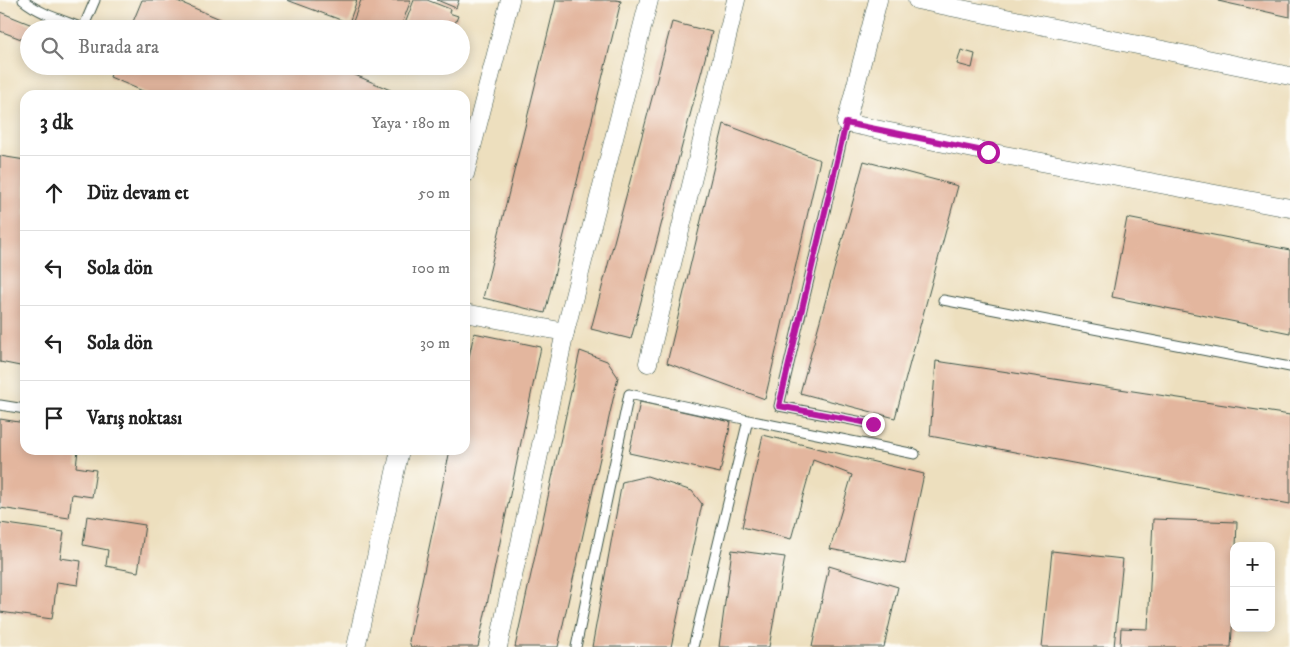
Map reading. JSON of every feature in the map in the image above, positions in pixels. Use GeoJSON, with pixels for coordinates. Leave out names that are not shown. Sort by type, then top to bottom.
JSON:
{"type":"FeatureCollection","features":[{"type":"Feature","properties":{"kind":"street"},"geometry":{"type":"LineString","coordinates":[[470,155],[510,0]]}},
{"type":"Feature","properties":{"kind":"street"},"geometry":{"type":"LineString","coordinates":[[498,647],[564,332],[648,0]]}},
{"type":"Feature","properties":{"kind":"street"},"geometry":{"type":"LineString","coordinates":[[648,363],[736,0]]}},
{"type":"Feature","properties":{"kind":"street"},"geometry":{"type":"LineString","coordinates":[[878,0],[846,123],[988,152],[1290,208]]}},
{"type":"Feature","properties":{"kind":"street"},"geometry":{"type":"LineString","coordinates":[[919,0],[1290,76]]}},
{"type":"Feature","properties":{"kind":"street"},"geometry":{"type":"LineString","coordinates":[[470,313],[564,332]]}},
{"type":"Feature","properties":{"kind":"street"},"geometry":{"type":"LineString","coordinates":[[356,647],[399,455]]}},
{"type":"Feature","properties":{"kind":"lane"},"geometry":{"type":"LineString","coordinates":[[23,0],[41,12],[62,20]]}},
{"type":"Feature","properties":{"kind":"lane"},"geometry":{"type":"LineString","coordinates":[[86,20],[94,0]]}},
{"type":"Feature","properties":{"kind":"lane"},"geometry":{"type":"LineString","coordinates":[[846,123],[779,406],[873,424]]}},
{"type":"Feature","properties":{"kind":"lane"},"geometry":{"type":"LineString","coordinates":[[943,300],[1290,367]]}},
{"type":"Feature","properties":{"kind":"lane"},"geometry":{"type":"LineString","coordinates":[[576,647],[629,394],[915,454]]}},
{"type":"Feature","properties":{"kind":"lane"},"geometry":{"type":"LineString","coordinates":[[0,405],[20,408]]}},
{"type":"Feature","properties":{"kind":"lane"},"geometry":{"type":"LineString","coordinates":[[693,647],[748,420]]}},
{"type":"Feature","properties":{"kind":"building"},"geometry":{"type":"Polygon","coordinates":[[[142,0],[175,0],[223,20],[134,20],[142,0]]]}},
{"type":"Feature","properties":{"kind":"building"},"geometry":{"type":"Polygon","coordinates":[[[287,0],[357,0],[350,20],[341,20],[287,0]]]}},
{"type":"Feature","properties":{"kind":"building"},"geometry":{"type":"Polygon","coordinates":[[[361,0],[411,0],[403,20],[354,20],[361,0]]]}},
{"type":"Feature","properties":{"kind":"building"},"geometry":{"type":"Polygon","coordinates":[[[414,0],[427,0],[450,9],[449,13],[458,16],[456,20],[406,20],[414,0]]]}},
{"type":"Feature","properties":{"kind":"building"},"geometry":{"type":"Polygon","coordinates":[[[437,0],[459,0],[456,8],[437,0]]]}},
{"type":"Feature","properties":{"kind":"building"},"geometry":{"type":"Polygon","coordinates":[[[556,0],[621,1],[545,313],[483,298],[556,0]]]}},
{"type":"Feature","properties":{"kind":"building"},"geometry":{"type":"Polygon","coordinates":[[[1290,0],[1290,17],[1218,1],[1290,0]]]}},
{"type":"Feature","properties":{"kind":"building"},"geometry":{"type":"Polygon","coordinates":[[[0,12],[20,20],[20,39],[0,31],[0,12]]]}},
{"type":"Feature","properties":{"kind":"building"},"geometry":{"type":"Polygon","coordinates":[[[672,22],[712,32],[631,339],[591,329],[672,22]]]}},
{"type":"Feature","properties":{"kind":"building"},"geometry":{"type":"Polygon","coordinates":[[[961,50],[975,54],[972,68],[957,64],[961,50]]]}},
{"type":"Feature","properties":{"kind":"building"},"geometry":{"type":"Polygon","coordinates":[[[111,75],[355,75],[390,90],[140,90],[110,77],[111,75]]]}},
{"type":"Feature","properties":{"kind":"building"},"geometry":{"type":"Polygon","coordinates":[[[724,124],[820,160],[765,399],[667,363],[724,124]]]}},
{"type":"Feature","properties":{"kind":"building"},"geometry":{"type":"Polygon","coordinates":[[[0,156],[20,159],[20,366],[0,362],[0,156]]]}},
{"type":"Feature","properties":{"kind":"building"},"geometry":{"type":"Polygon","coordinates":[[[864,161],[958,186],[895,418],[800,393],[864,161]]]}},
{"type":"Feature","properties":{"kind":"building"},"geometry":{"type":"Polygon","coordinates":[[[1127,218],[1290,250],[1290,333],[1112,297],[1127,218]]]}},
{"type":"Feature","properties":{"kind":"building"},"geometry":{"type":"Polygon","coordinates":[[[474,333],[541,347],[478,647],[411,647],[409,641],[449,455],[470,455],[470,352],[474,333]]]}},
{"type":"Feature","properties":{"kind":"building"},"geometry":{"type":"Polygon","coordinates":[[[580,351],[607,361],[618,377],[558,647],[515,647],[580,351]]]}},
{"type":"Feature","properties":{"kind":"building"},"geometry":{"type":"Polygon","coordinates":[[[936,361],[1290,415],[1290,504],[930,436],[936,361]]]}},
{"type":"Feature","properties":{"kind":"building"},"geometry":{"type":"Polygon","coordinates":[[[640,402],[731,422],[720,473],[629,453],[640,402]]]}},
{"type":"Feature","properties":{"kind":"building"},"geometry":{"type":"Polygon","coordinates":[[[0,419],[20,422],[20,455],[77,455],[76,467],[96,470],[92,497],[72,494],[69,518],[0,508],[0,419]]]}},
{"type":"Feature","properties":{"kind":"building"},"geometry":{"type":"Polygon","coordinates":[[[763,435],[924,474],[905,564],[830,549],[852,475],[813,460],[791,539],[742,527],[763,435]]]}},
{"type":"Feature","properties":{"kind":"building"},"geometry":{"type":"Polygon","coordinates":[[[647,476],[692,491],[702,504],[671,647],[592,647],[622,482],[647,476]]]}},
{"type":"Feature","properties":{"kind":"building"},"geometry":{"type":"Polygon","coordinates":[[[87,516],[145,525],[138,572],[106,566],[108,550],[83,545],[87,516]]]}},
{"type":"Feature","properties":{"kind":"building"},"geometry":{"type":"Polygon","coordinates":[[[1153,519],[1237,522],[1236,542],[1230,542],[1231,647],[1120,647],[1121,628],[1148,629],[1153,519]]]}},
{"type":"Feature","properties":{"kind":"building"},"geometry":{"type":"Polygon","coordinates":[[[0,523],[64,532],[60,558],[81,561],[78,585],[57,582],[52,619],[0,612],[0,523]]]}},
{"type":"Feature","properties":{"kind":"building"},"geometry":{"type":"Polygon","coordinates":[[[732,550],[785,557],[769,647],[719,647],[732,550]]]}},
{"type":"Feature","properties":{"kind":"building"},"geometry":{"type":"Polygon","coordinates":[[[1052,551],[1123,559],[1114,647],[1042,647],[1052,551]]]}},
{"type":"Feature","properties":{"kind":"building"},"geometry":{"type":"Polygon","coordinates":[[[829,566],[898,587],[884,647],[812,647],[829,566]]]}},
{"type":"Feature","properties":{"kind":"route"},"geometry":{"type":"LineString","coordinates":[[873,424],[779,406],[846,123],[988,152]]}}]}
